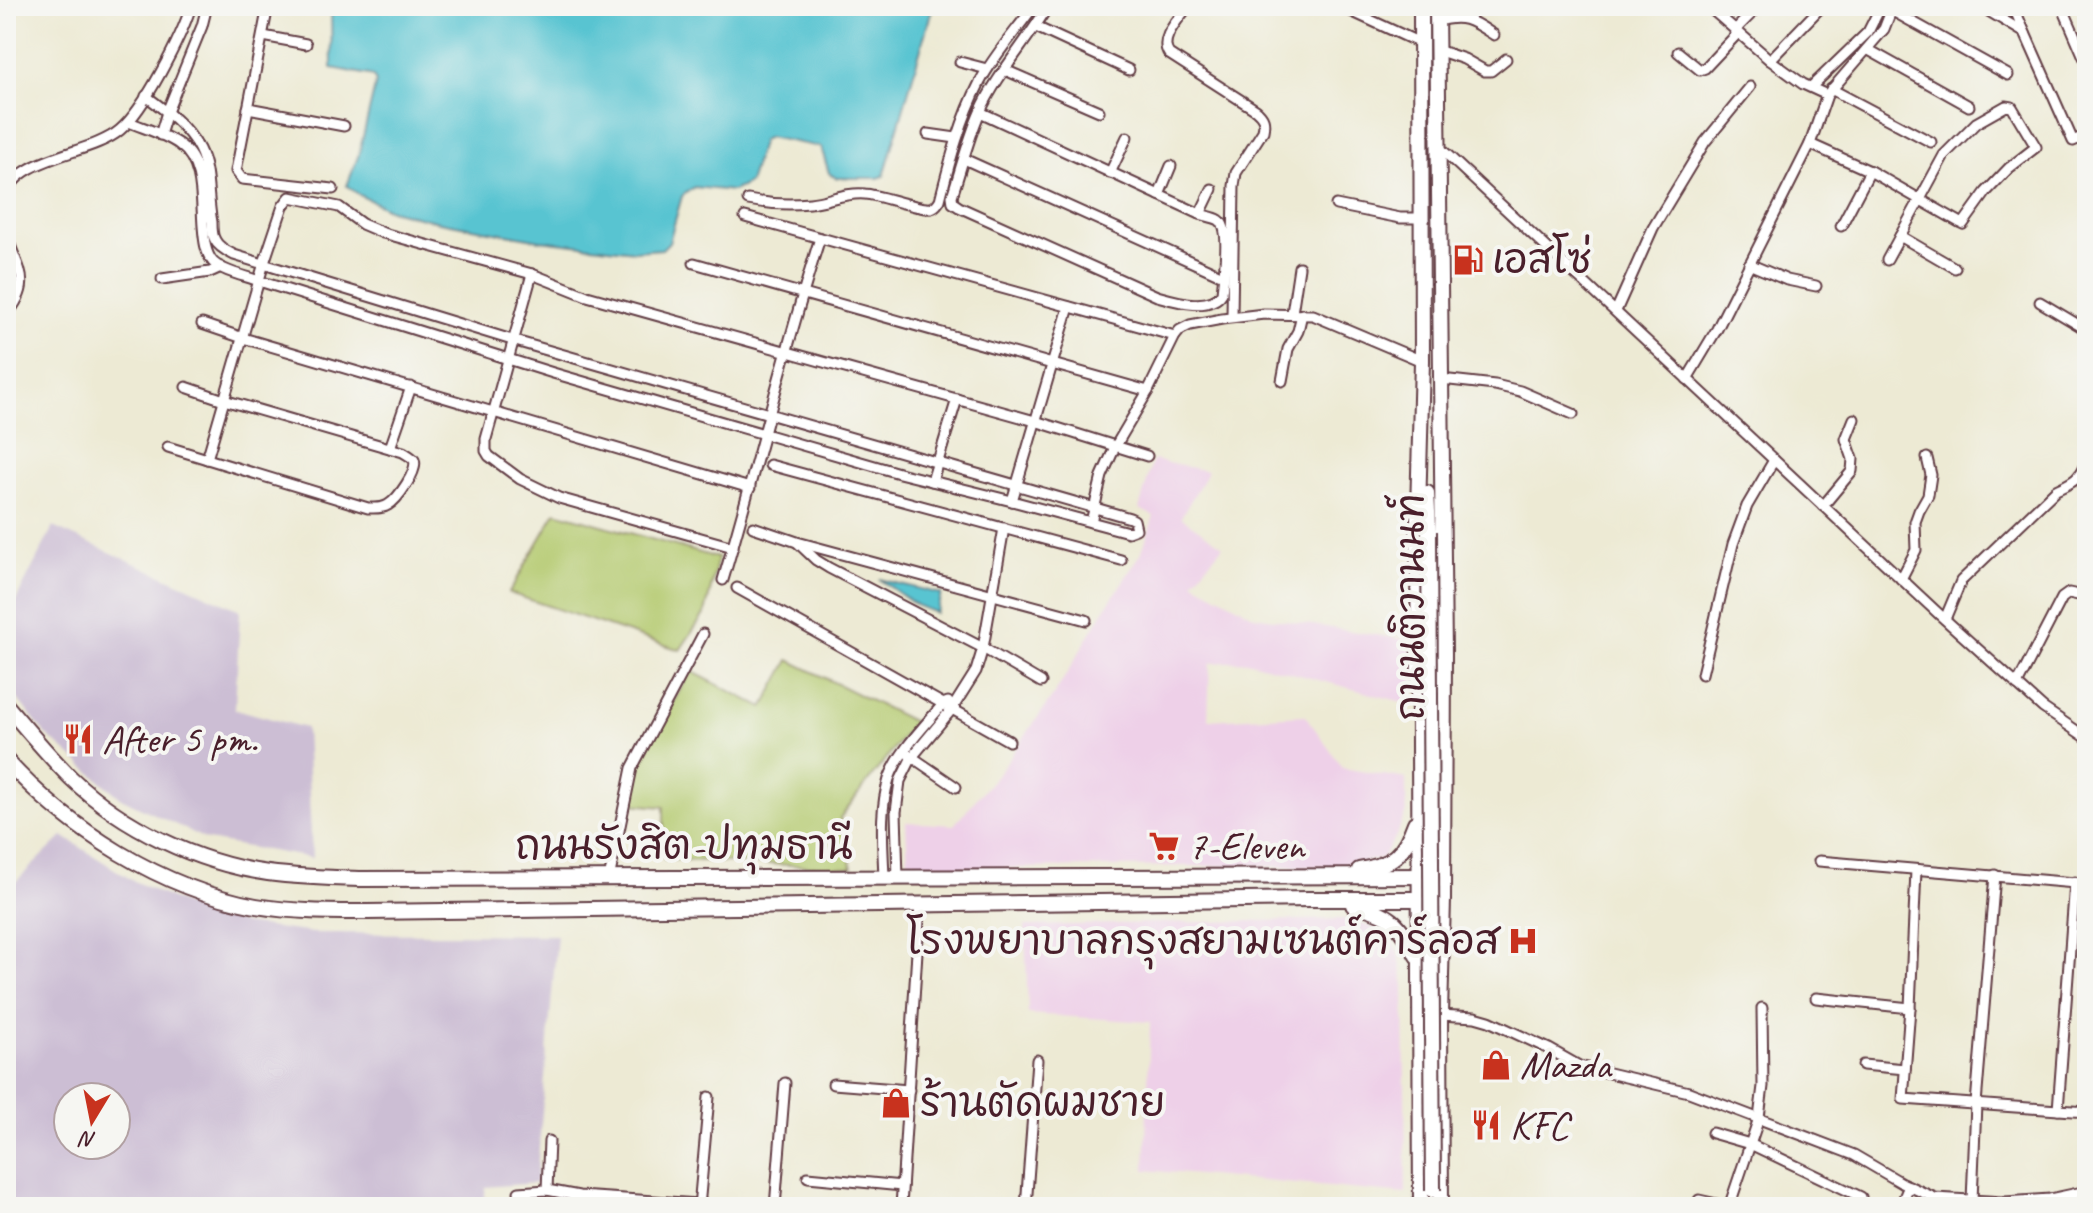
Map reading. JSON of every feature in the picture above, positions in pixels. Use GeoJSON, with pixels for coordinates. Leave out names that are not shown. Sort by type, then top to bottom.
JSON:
{"type":"FeatureCollection","features":[{"type":"Feature","properties":{"kind":"main road","name":"ถนนติวานนท์"},"geometry":{"type":"LineString","coordinates":[[1421,6],[1422,361],[1418,472],[1421,1207]]}},
{"type":"Feature","properties":{"kind":"main road","name":"ถนนติวานนท์"},"geometry":{"type":"LineString","coordinates":[[1437,14],[1444,653],[1441,1207]]}},
{"type":"Feature","properties":{"kind":"main road"},"geometry":{"type":"LineString","coordinates":[[1422,361],[1429,531],[1432,1207]]}},
{"type":"Feature","properties":{"kind":"main road","name":"ถนนรังสิต-ปทุมธานี"},"geometry":{"type":"LineString","coordinates":[[6,705],[73,780],[101,803],[180,847],[227,864],[268,873],[360,879],[1442,876]]}},
{"type":"Feature","properties":{"kind":"main road","name":"ถนนรังสิต-ปทุมธานี"},"geometry":{"type":"LineString","coordinates":[[6,760],[22,778],[86,833],[116,851],[179,883],[258,906],[367,912],[1443,899]]}},
{"type":"Feature","properties":{"kind":"main road"},"geometry":{"type":"LineString","coordinates":[[1419,760],[1426,769],[1433,769],[1443,760]]}},
{"type":"Feature","properties":{"kind":"main road"},"geometry":{"type":"LineString","coordinates":[[1311,877],[1372,868],[1392,861],[1407,844],[1419,813]]}},
{"type":"Feature","properties":{"kind":"main road"},"geometry":{"type":"LineString","coordinates":[[806,878],[806,906]]}},
{"type":"Feature","properties":{"kind":"main road"},"geometry":{"type":"LineString","coordinates":[[1309,899],[1372,909],[1386,916],[1400,926],[1419,960]]}},
{"type":"Feature","properties":{"kind":"main road"},"geometry":{"type":"LineString","coordinates":[[1420,1028],[1424,1019],[1440,1015]]}},
{"type":"Feature","properties":{"kind":"street"},"geometry":{"type":"LineString","coordinates":[[6,196],[9,186],[26,170],[112,136],[129,122],[176,42],[191,6]]}},
{"type":"Feature","properties":{"kind":"street"},"geometry":{"type":"LineString","coordinates":[[160,135],[207,6]]}},
{"type":"Feature","properties":{"kind":"street"},"geometry":{"type":"LineString","coordinates":[[268,6],[236,171],[242,179],[333,189]]}},
{"type":"Feature","properties":{"kind":"street"},"geometry":{"type":"LineString","coordinates":[[748,200],[767,204],[811,203],[848,194],[868,194],[932,208],[936,206],[956,138],[979,83],[1034,6]]}},
{"type":"Feature","properties":{"kind":"street"},"geometry":{"type":"LineString","coordinates":[[980,112],[1219,220],[1224,226],[1226,242],[1219,298],[1202,303],[1173,301],[1157,296],[953,203],[952,196],[980,112],[1048,6]]}},
{"type":"Feature","properties":{"kind":"street"},"geometry":{"type":"LineString","coordinates":[[1188,6],[1169,35],[1165,48],[1169,54],[1256,110],[1265,123],[1236,173],[1232,317]]}},
{"type":"Feature","properties":{"kind":"street"},"geometry":{"type":"LineString","coordinates":[[1340,6],[1420,43]]}},
{"type":"Feature","properties":{"kind":"street"},"geometry":{"type":"LineString","coordinates":[[1708,6],[1803,84],[1829,92],[1931,142]]}},
{"type":"Feature","properties":{"kind":"street"},"geometry":{"type":"LineString","coordinates":[[1678,52],[1700,70],[1705,68],[1759,6]]}},
{"type":"Feature","properties":{"kind":"street"},"geometry":{"type":"LineString","coordinates":[[1770,60],[1822,6]]}},
{"type":"Feature","properties":{"kind":"street"},"geometry":{"type":"LineString","coordinates":[[1980,6],[2025,33]]}},
{"type":"Feature","properties":{"kind":"street"},"geometry":{"type":"LineString","coordinates":[[2013,6],[2073,141],[2087,135]]}},
{"type":"Feature","properties":{"kind":"street"},"geometry":{"type":"LineString","coordinates":[[2062,6],[2087,64]]}},
{"type":"Feature","properties":{"kind":"street"},"geometry":{"type":"LineString","coordinates":[[1811,87],[1868,32],[1888,7]]}},
{"type":"Feature","properties":{"kind":"street"},"geometry":{"type":"LineString","coordinates":[[1687,379],[1717,329],[1810,144],[1829,92],[1884,29],[1888,7]]}},
{"type":"Feature","properties":{"kind":"street"},"geometry":{"type":"LineString","coordinates":[[1888,7],[2008,75]]}},
{"type":"Feature","properties":{"kind":"street"},"geometry":{"type":"LineString","coordinates":[[1437,14],[1463,17],[1494,35]]}},
{"type":"Feature","properties":{"kind":"street"},"geometry":{"type":"LineString","coordinates":[[1036,27],[1129,70]]}},
{"type":"Feature","properties":{"kind":"street"},"geometry":{"type":"LineString","coordinates":[[263,36],[306,44]]}},
{"type":"Feature","properties":{"kind":"street"},"geometry":{"type":"LineString","coordinates":[[1867,49],[1969,106]]}},
{"type":"Feature","properties":{"kind":"street"},"geometry":{"type":"LineString","coordinates":[[1437,50],[1464,59],[1485,71],[1491,71],[1506,59]]}},
{"type":"Feature","properties":{"kind":"street"},"geometry":{"type":"LineString","coordinates":[[960,62],[987,69]]}},
{"type":"Feature","properties":{"kind":"street"},"geometry":{"type":"LineString","coordinates":[[1005,70],[1099,111]]}},
{"type":"Feature","properties":{"kind":"street"},"geometry":{"type":"LineString","coordinates":[[1616,311],[1653,228],[1705,142],[1750,87]]}},
{"type":"Feature","properties":{"kind":"street"},"geometry":{"type":"LineString","coordinates":[[129,122],[182,146],[191,156],[198,176],[204,238],[209,255],[221,267],[507,359],[850,459],[1128,532],[1136,529],[1134,520],[1130,518],[512,340],[234,255],[215,240],[206,170],[199,148],[167,112],[146,96]]}},
{"type":"Feature","properties":{"kind":"street"},"geometry":{"type":"LineString","coordinates":[[1810,144],[1870,171],[1920,199],[1961,223],[1966,222],[1986,192],[2009,168],[2036,147],[2012,107],[2006,106],[1976,123],[1944,155],[1920,199],[1887,260]]}},
{"type":"Feature","properties":{"kind":"street"},"geometry":{"type":"LineString","coordinates":[[248,108],[344,126]]}},
{"type":"Feature","properties":{"kind":"street"},"geometry":{"type":"LineString","coordinates":[[928,134],[956,138]]}},
{"type":"Feature","properties":{"kind":"street"},"geometry":{"type":"LineString","coordinates":[[1110,173],[1127,137]]}},
{"type":"Feature","properties":{"kind":"street"},"geometry":{"type":"LineString","coordinates":[[1439,147],[2017,685],[2043,708],[2087,738]]}},
{"type":"Feature","properties":{"kind":"street"},"geometry":{"type":"LineString","coordinates":[[964,159],[1223,276]]}},
{"type":"Feature","properties":{"kind":"street"},"geometry":{"type":"LineString","coordinates":[[1159,195],[1171,166]]}},
{"type":"Feature","properties":{"kind":"street"},"geometry":{"type":"LineString","coordinates":[[1841,226],[1870,171]]}},
{"type":"Feature","properties":{"kind":"street"},"geometry":{"type":"LineString","coordinates":[[1200,214],[1212,189]]}},
{"type":"Feature","properties":{"kind":"street"},"geometry":{"type":"LineString","coordinates":[[207,459],[264,263],[283,206],[290,197],[339,207],[362,224],[383,233],[532,274],[587,296],[1035,421],[1147,456]]}},
{"type":"Feature","properties":{"kind":"street"},"geometry":{"type":"LineString","coordinates":[[1336,205],[1400,218],[1421,218]]}},
{"type":"Feature","properties":{"kind":"street"},"geometry":{"type":"LineString","coordinates":[[745,217],[1175,336]]}},
{"type":"Feature","properties":{"kind":"street"},"geometry":{"type":"LineString","coordinates":[[6,234],[23,285],[17,301],[6,315]]}},
{"type":"Feature","properties":{"kind":"street"},"geometry":{"type":"LineString","coordinates":[[1900,236],[1955,268]]}},
{"type":"Feature","properties":{"kind":"street"},"geometry":{"type":"LineString","coordinates":[[723,580],[820,238]]}},
{"type":"Feature","properties":{"kind":"street"},"geometry":{"type":"LineString","coordinates":[[694,263],[1148,391]]}},
{"type":"Feature","properties":{"kind":"street"},"geometry":{"type":"LineString","coordinates":[[1749,264],[1782,278],[1816,286]]}},
{"type":"Feature","properties":{"kind":"street"},"geometry":{"type":"LineString","coordinates":[[162,279],[210,272],[221,267]]}},
{"type":"Feature","properties":{"kind":"street"},"geometry":{"type":"LineString","coordinates":[[1282,381],[1288,349],[1298,331],[1299,267]]}},
{"type":"Feature","properties":{"kind":"street"},"geometry":{"type":"LineString","coordinates":[[532,274],[492,411],[486,439],[489,456],[520,479],[559,498],[733,547]]}},
{"type":"Feature","properties":{"kind":"street"},"geometry":{"type":"LineString","coordinates":[[2040,302],[2087,330]]}},
{"type":"Feature","properties":{"kind":"street"},"geometry":{"type":"LineString","coordinates":[[1012,501],[1069,307]]}},
{"type":"Feature","properties":{"kind":"street"},"geometry":{"type":"LineString","coordinates":[[1091,522],[1102,476],[1115,447],[1148,391],[1175,336],[1190,325],[1232,317],[1297,314],[1326,318],[1422,361]]}},
{"type":"Feature","properties":{"kind":"street"},"geometry":{"type":"LineString","coordinates":[[202,324],[750,488]]}},
{"type":"Feature","properties":{"kind":"street"},"geometry":{"type":"LineString","coordinates":[[1441,379],[1520,391],[1573,414]]}},
{"type":"Feature","properties":{"kind":"street"},"geometry":{"type":"LineString","coordinates":[[168,447],[368,508],[390,505],[415,470],[413,458],[403,452],[186,387]]}},
{"type":"Feature","properties":{"kind":"street"},"geometry":{"type":"LineString","coordinates":[[390,448],[411,387]]}},
{"type":"Feature","properties":{"kind":"street"},"geometry":{"type":"LineString","coordinates":[[675,408],[682,389]]}},
{"type":"Feature","properties":{"kind":"street"},"geometry":{"type":"LineString","coordinates":[[932,481],[957,399]]}},
{"type":"Feature","properties":{"kind":"street"},"geometry":{"type":"LineString","coordinates":[[1823,506],[1852,471],[1853,459],[1846,439],[1854,419]]}},
{"type":"Feature","properties":{"kind":"street"},"geometry":{"type":"LineString","coordinates":[[850,459],[855,438]]}},
{"type":"Feature","properties":{"kind":"street"},"geometry":{"type":"LineString","coordinates":[[1901,579],[1916,550],[1915,522],[1928,495],[1931,475],[1927,458]]}},
{"type":"Feature","properties":{"kind":"street"},"geometry":{"type":"LineString","coordinates":[[1702,674],[1733,544],[1747,506],[1774,460]]}},
{"type":"Feature","properties":{"kind":"street"},"geometry":{"type":"LineString","coordinates":[[1945,619],[1961,581],[2056,490],[2074,482],[2087,460]]}},
{"type":"Feature","properties":{"kind":"street"},"geometry":{"type":"LineString","coordinates":[[770,465],[1121,560]]}},
{"type":"Feature","properties":{"kind":"street"},"geometry":{"type":"LineString","coordinates":[[753,527],[797,542],[1086,620]]}},
{"type":"Feature","properties":{"kind":"street"},"geometry":{"type":"LineString","coordinates":[[891,878],[883,832],[890,777],[959,697],[976,671],[983,648],[1004,528]]}},
{"type":"Feature","properties":{"kind":"street"},"geometry":{"type":"LineString","coordinates":[[797,542],[829,568],[983,648],[1041,682]]}},
{"type":"Feature","properties":{"kind":"street"},"geometry":{"type":"LineString","coordinates":[[737,588],[1009,741]]}},
{"type":"Feature","properties":{"kind":"street"},"geometry":{"type":"LineString","coordinates":[[2017,685],[2062,598],[2069,593],[2087,597]]}},
{"type":"Feature","properties":{"kind":"street"},"geometry":{"type":"LineString","coordinates":[[609,879],[632,768],[703,634]]}},
{"type":"Feature","properties":{"kind":"street"},"geometry":{"type":"LineString","coordinates":[[908,754],[956,787]]}},
{"type":"Feature","properties":{"kind":"street"},"geometry":{"type":"LineString","coordinates":[[1819,861],[2087,884]]}},
{"type":"Feature","properties":{"kind":"street"},"geometry":{"type":"LineString","coordinates":[[1916,870],[1903,1099],[2087,1112]]}},
{"type":"Feature","properties":{"kind":"street"},"geometry":{"type":"LineString","coordinates":[[1972,1200],[1976,1104],[1995,875]]}},
{"type":"Feature","properties":{"kind":"street"},"geometry":{"type":"LineString","coordinates":[[2058,1110],[2075,882]]}},
{"type":"Feature","properties":{"kind":"street"},"geometry":{"type":"LineString","coordinates":[[901,1207],[920,904]]}},
{"type":"Feature","properties":{"kind":"street"},"geometry":{"type":"LineString","coordinates":[[1816,998],[1910,1008]]}},
{"type":"Feature","properties":{"kind":"street"},"geometry":{"type":"LineString","coordinates":[[1699,1200],[1729,1207],[1759,1118],[1763,1086],[1762,1008]]}},
{"type":"Feature","properties":{"kind":"street"},"geometry":{"type":"LineString","coordinates":[[1440,1015],[1489,1021],[1579,1066],[1689,1092],[1854,1155],[1935,1198],[2005,1202],[2087,1191]]}},
{"type":"Feature","properties":{"kind":"street"},"geometry":{"type":"LineString","coordinates":[[1026,1207],[1037,1060]]}},
{"type":"Feature","properties":{"kind":"street"},"geometry":{"type":"LineString","coordinates":[[1863,1065],[1905,1069]]}},
{"type":"Feature","properties":{"kind":"street"},"geometry":{"type":"LineString","coordinates":[[775,1207],[785,1083]]}},
{"type":"Feature","properties":{"kind":"street"},"geometry":{"type":"LineString","coordinates":[[833,1084],[909,1090]]}},
{"type":"Feature","properties":{"kind":"street"},"geometry":{"type":"LineString","coordinates":[[699,1206],[709,1097]]}},
{"type":"Feature","properties":{"kind":"street"},"geometry":{"type":"LineString","coordinates":[[1712,1133],[1750,1144],[1861,1197]]}},
{"type":"Feature","properties":{"kind":"street"},"geometry":{"type":"LineString","coordinates":[[547,1190],[549,1141]]}},
{"type":"Feature","properties":{"kind":"street"},"geometry":{"type":"LineString","coordinates":[[808,1177],[902,1186]]}},
{"type":"Feature","properties":{"kind":"street"},"geometry":{"type":"LineString","coordinates":[[1900,1207],[1909,1186]]}},
{"type":"Feature","properties":{"kind":"street"},"geometry":{"type":"LineString","coordinates":[[519,1192],[547,1190],[579,1196],[744,1207]]}},
{"type":"Feature","properties":{"kind":"shaded area"},"geometry":{"type":"Polygon","coordinates":[[[1153,460],[1208,471],[1181,517],[1223,546],[1193,582],[1255,616],[1414,641],[1414,705],[1246,661],[1210,663],[1208,720],[1305,715],[1343,768],[1406,779],[1406,812],[1395,838],[1382,858],[1337,867],[908,869],[906,822],[954,825],[1001,770],[1057,690],[1141,554],[1154,516],[1139,509],[1153,460]]]}},
{"type":"Feature","properties":{"kind":"shaded area"},"geometry":{"type":"Polygon","coordinates":[[[53,527],[240,610],[235,709],[306,728],[312,858],[207,840],[121,798],[45,734],[6,684],[6,620],[53,527]]]}},
{"type":"Feature","properties":{"kind":"shaded area"},"geometry":{"type":"Polygon","coordinates":[[[63,836],[130,879],[193,908],[244,924],[313,933],[557,935],[536,1183],[486,1187],[483,1207],[6,1207],[6,891],[63,836]]]}},
{"type":"Feature","properties":{"kind":"shaded area"},"geometry":{"type":"Polygon","coordinates":[[[1344,919],[1382,930],[1398,950],[1404,983],[1406,1194],[1145,1170],[1150,1022],[1028,1014],[1025,926],[1344,919]]]}},
{"type":"Feature","properties":{"kind":"green space"},"geometry":{"type":"Polygon","coordinates":[[[556,512],[718,558],[705,613],[680,650],[509,593],[556,512]]]}},
{"type":"Feature","properties":{"kind":"green space"},"geometry":{"type":"Polygon","coordinates":[[[789,660],[914,722],[840,818],[852,868],[664,859],[664,807],[630,804],[642,757],[691,671],[763,708],[789,660]]]}},
{"type":"Feature","properties":{"kind":"water"},"geometry":{"type":"Polygon","coordinates":[[[331,6],[933,6],[884,176],[836,178],[829,173],[821,147],[768,137],[762,140],[749,183],[733,191],[694,187],[682,196],[669,242],[662,249],[635,251],[540,240],[439,222],[390,210],[347,186],[359,154],[376,82],[369,75],[332,68],[331,6]]]}},
{"type":"Feature","properties":{"kind":"water"},"geometry":{"type":"Polygon","coordinates":[[[879,579],[941,594],[936,613],[916,605],[879,579]]]}},
{"type":"Feature","properties":{"kind":"place","name":"เอสโซ่"},"geometry":{"type":"Point","coordinates":[1468,260]}},
{"type":"Feature","properties":{"kind":"place","name":"After 5 pm."},"geometry":{"type":"Point","coordinates":[78,739]}},
{"type":"Feature","properties":{"kind":"place","name":"7-Eleven"},"geometry":{"type":"Point","coordinates":[1164,846]}},
{"type":"Feature","properties":{"kind":"place","name":"โรงพยาบาลกรุงสยามเซนต์คาร์ลอส"},"geometry":{"type":"Point","coordinates":[1523,941]}},
{"type":"Feature","properties":{"kind":"place","name":"Mazda"},"geometry":{"type":"Point","coordinates":[1496,1065]}},
{"type":"Feature","properties":{"kind":"place","name":"ร้านตัดผมชาย"},"geometry":{"type":"Point","coordinates":[896,1103]}},
{"type":"Feature","properties":{"kind":"place","name":"KFC"},"geometry":{"type":"Point","coordinates":[1486,1125]}}]}
